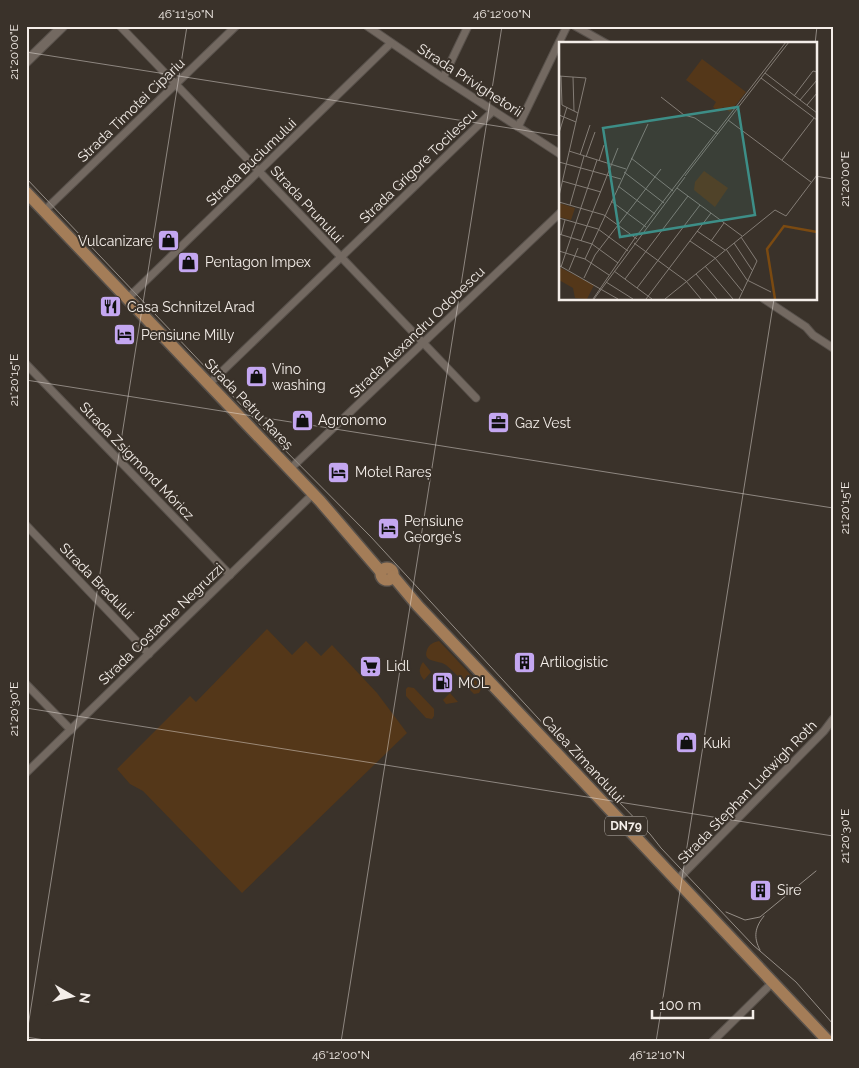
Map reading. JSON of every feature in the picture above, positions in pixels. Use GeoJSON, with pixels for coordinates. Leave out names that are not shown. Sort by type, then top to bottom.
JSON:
{"type":"FeatureCollection","features":[{"type":"Feature","properties":{"kind":"main road","name":"Strada Petru Rareș"},"geometry":{"type":"LineString","coordinates":[[26,192],[345,529]]}},
{"type":"Feature","properties":{"kind":"main road","name":"Calea Zimandului"},"geometry":{"type":"LineString","coordinates":[[345,529],[829,1042]]}},
{"type":"Feature","properties":{"kind":"street"},"geometry":{"type":"LineString","coordinates":[[26,62],[63,26]]}},
{"type":"Feature","properties":{"kind":"street","name":"Strada Prunului"},"geometry":{"type":"LineString","coordinates":[[120,26],[476,398]]}},
{"type":"Feature","properties":{"kind":"street","name":"Strada Timotei Cipariu"},"geometry":{"type":"LineString","coordinates":[[44,211],[236,26]]}},
{"type":"Feature","properties":{"kind":"street","name":"Strada Privighetorii"},"geometry":{"type":"LineString","coordinates":[[367,26],[559,153]]}},
{"type":"Feature","properties":{"kind":"street"},"geometry":{"type":"LineString","coordinates":[[443,78],[468,26]]}},
{"type":"Feature","properties":{"kind":"street"},"geometry":{"type":"LineString","coordinates":[[559,42],[567,26]]}},
{"type":"Feature","properties":{"kind":"street"},"geometry":{"type":"LineString","coordinates":[[575,26],[603,42]]}},
{"type":"Feature","properties":{"kind":"street"},"geometry":{"type":"LineString","coordinates":[[518,127],[559,42]]}},
{"type":"Feature","properties":{"kind":"street","name":"Strada Buciumului"},"geometry":{"type":"LineString","coordinates":[[128,298],[391,43]]}},
{"type":"Feature","properties":{"kind":"street","name":"Strada Grigore Tocilescu"},"geometry":{"type":"LineString","coordinates":[[209,384],[493,110]]}},
{"type":"Feature","properties":{"kind":"street","name":"Strada Alexandru Odobescu"},"geometry":{"type":"LineString","coordinates":[[290,469],[559,214]]}},
{"type":"Feature","properties":{"kind":"street"},"geometry":{"type":"LineString","coordinates":[[765,300],[833,348]]}},
{"type":"Feature","properties":{"kind":"street","name":"Strada Zsigmond Móricz"},"geometry":{"type":"LineString","coordinates":[[26,364],[230,575]]}},
{"type":"Feature","properties":{"kind":"street","name":"Strada Costache Negruzzi"},"geometry":{"type":"LineString","coordinates":[[26,773],[313,494]]}},
{"type":"Feature","properties":{"kind":"street","name":"Strada Bradului"},"geometry":{"type":"LineString","coordinates":[[26,525],[149,654]]}},
{"type":"Feature","properties":{"kind":"street"},"geometry":{"type":"LineString","coordinates":[[26,684],[71,730]]}},
{"type":"Feature","properties":{"kind":"street","name":"Strada Stephan Ludwigh Roth"},"geometry":{"type":"LineString","coordinates":[[678,880],[833,720]]}},
{"type":"Feature","properties":{"kind":"street"},"geometry":{"type":"LineString","coordinates":[[712,1042],[773,982]]}},
{"type":"Feature","properties":{"kind":"shaded area"},"geometry":{"type":"Polygon","coordinates":[[[267,629],[292,655],[306,641],[321,656],[332,645],[377,693],[407,733],[242,893],[143,791],[130,784],[117,769],[190,696],[196,702],[267,629]]]}},
{"type":"Feature","properties":{"kind":"shaded area"},"geometry":{"type":"Polygon","coordinates":[[[439,641],[482,687],[479,693],[474,694],[446,665],[427,657],[426,654],[429,646],[439,641]]]}},
{"type":"Feature","properties":{"kind":"shaded area"},"geometry":{"type":"Polygon","coordinates":[[[423,662],[431,672],[424,680],[420,671],[423,662]]]}},
{"type":"Feature","properties":{"kind":"shaded area"},"geometry":{"type":"Polygon","coordinates":[[[408,687],[414,688],[434,709],[432,719],[426,718],[406,696],[406,689],[408,687]]]}},
{"type":"Feature","properties":{"kind":"shaded area"},"geometry":{"type":"Polygon","coordinates":[[[450,693],[458,702],[446,704],[443,700],[450,693]]]}},
{"type":"Feature","properties":{"kind":"tram line"},"geometry":{"type":"LineString","coordinates":[[26,178],[265,430],[371,537],[549,730],[650,834],[753,945],[796,982],[833,1024]]}},
{"type":"Feature","properties":{"kind":"tram line"},"geometry":{"type":"LineString","coordinates":[[726,912],[745,920],[760,917],[816,871]]}},
{"type":"Feature","properties":{"kind":"tram line"},"geometry":{"type":"LineString","coordinates":[[760,950],[756,941],[756,932],[764,916]]}},
{"type":"Feature","properties":{"kind":"place","name":"Vulcanizare"},"geometry":{"type":"Point","coordinates":[169,241]}},
{"type":"Feature","properties":{"kind":"place","name":"Pentagon Impex"},"geometry":{"type":"Point","coordinates":[189,262]}},
{"type":"Feature","properties":{"kind":"place","name":"Casa Schnitzel Arad"},"geometry":{"type":"Point","coordinates":[111,307]}},
{"type":"Feature","properties":{"kind":"place","name":"Pensiune Milly"},"geometry":{"type":"Point","coordinates":[125,335]}},
{"type":"Feature","properties":{"kind":"place","name":"Vino washing"},"geometry":{"type":"Point","coordinates":[256,377]}},
{"type":"Feature","properties":{"kind":"place","name":"Agronomo"},"geometry":{"type":"Point","coordinates":[302,420]}},
{"type":"Feature","properties":{"kind":"place","name":"Gaz Vest"},"geometry":{"type":"Point","coordinates":[499,423]}},
{"type":"Feature","properties":{"kind":"place","name":"Motel Rareș"},"geometry":{"type":"Point","coordinates":[339,472]}},
{"type":"Feature","properties":{"kind":"place","name":"Pensiune George's"},"geometry":{"type":"Point","coordinates":[388,529]}},
{"type":"Feature","properties":{"kind":"place","name":"Artilogistic"},"geometry":{"type":"Point","coordinates":[524,662]}},
{"type":"Feature","properties":{"kind":"place","name":"Lidl"},"geometry":{"type":"Point","coordinates":[370,666]}},
{"type":"Feature","properties":{"kind":"place","name":"MOL"},"geometry":{"type":"Point","coordinates":[442,683]}},
{"type":"Feature","properties":{"kind":"place","name":"Kuki"},"geometry":{"type":"Point","coordinates":[687,743]}},
{"type":"Feature","properties":{"kind":"place","name":"Sire"},"geometry":{"type":"Point","coordinates":[761,890]}}]}
